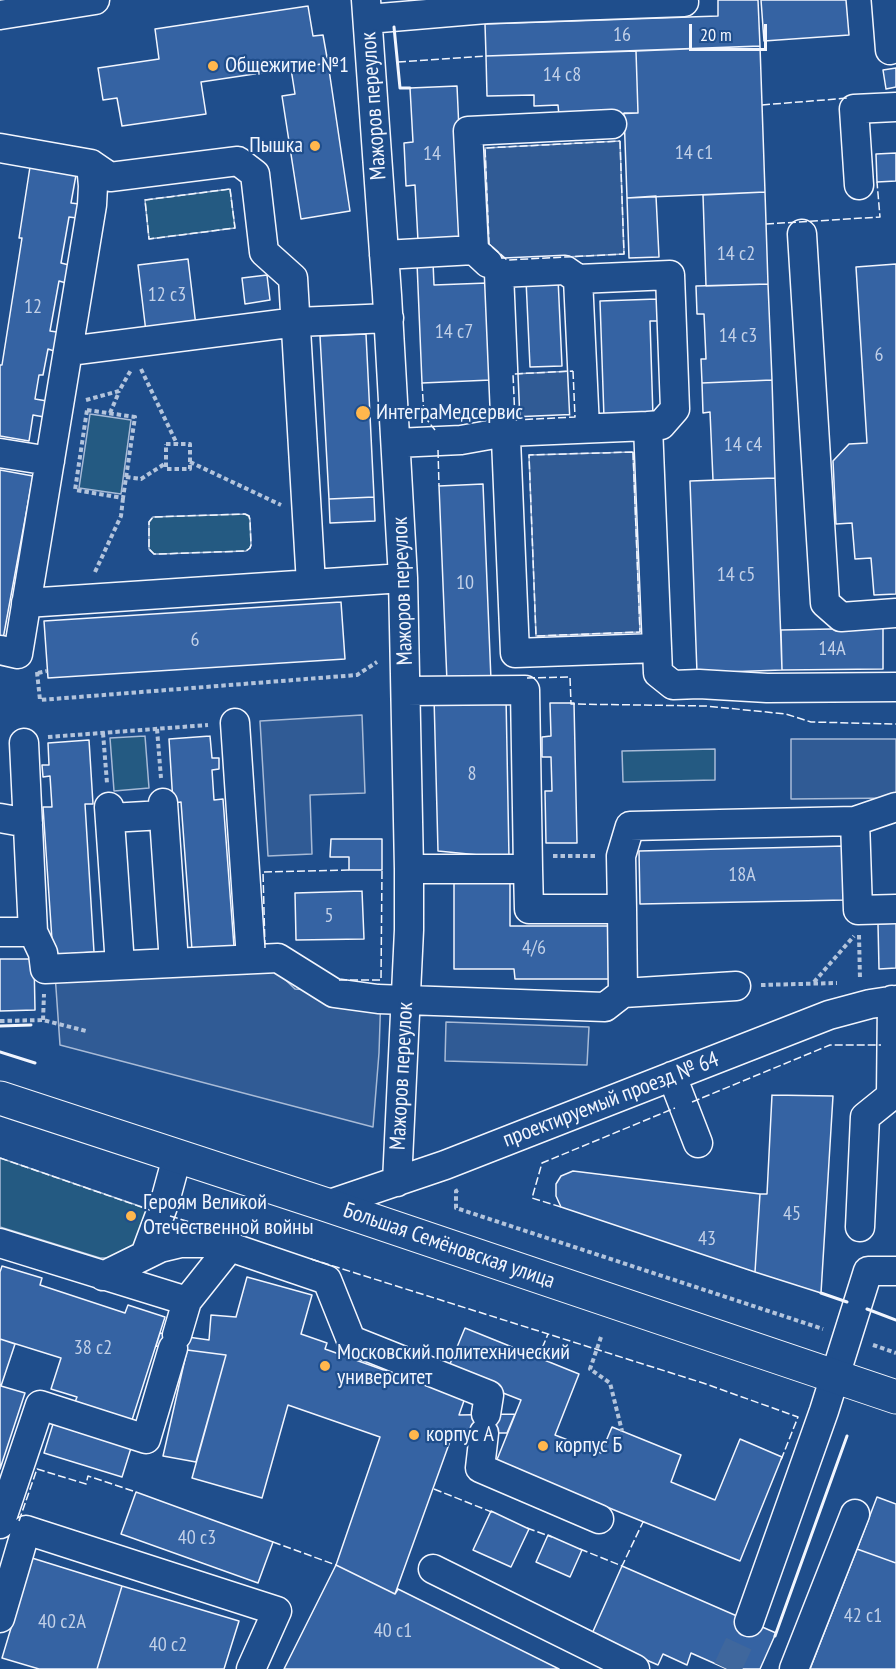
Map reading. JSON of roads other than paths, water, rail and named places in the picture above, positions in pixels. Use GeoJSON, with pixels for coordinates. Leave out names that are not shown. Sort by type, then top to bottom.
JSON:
{"type":"FeatureCollection","features":[{"type":"Feature","properties":{"kind":"main road","name":"Большая Семёновская улица"},"geometry":{"type":"LineString","coordinates":[[0,1098],[327,1205],[896,1397]]}},
{"type":"Feature","properties":{"kind":"street"},"geometry":{"type":"LineString","coordinates":[[0,15],[95,0]]}},
{"type":"Feature","properties":{"kind":"street"},"geometry":{"type":"LineString","coordinates":[[886,0],[890,50]]}},
{"type":"Feature","properties":{"kind":"street"},"geometry":{"type":"LineString","coordinates":[[367,10],[466,5],[684,2]]}},
{"type":"Feature","properties":{"kind":"street","name":"Мажоров переулок"},"geometry":{"type":"LineString","coordinates":[[367,10],[389,318],[403,578],[406,691],[409,870],[406,1000],[397,1182]]}},
{"type":"Feature","properties":{"kind":"street"},"geometry":{"type":"LineString","coordinates":[[859,185],[854,109],[896,106]]}},
{"type":"Feature","properties":{"kind":"street"},"geometry":{"type":"LineString","coordinates":[[612,124],[468,131],[474,250],[498,273],[514,653],[657,648]]}},
{"type":"Feature","properties":{"kind":"street"},"geometry":{"type":"LineString","coordinates":[[0,148],[91,164],[110,177],[238,161],[255,174],[264,252],[293,278],[311,584]]}},
{"type":"Feature","properties":{"kind":"street"},"geometry":{"type":"LineString","coordinates":[[18,659],[92,205],[91,164]]}},
{"type":"Feature","properties":{"kind":"street"},"geometry":{"type":"LineString","coordinates":[[802,234],[825,603],[841,617],[896,613]]}},
{"type":"Feature","properties":{"kind":"street"},"geometry":{"type":"LineString","coordinates":[[384,255],[474,250]]}},
{"type":"Feature","properties":{"kind":"street"},"geometry":{"type":"LineString","coordinates":[[396,443],[461,440],[506,432],[661,425],[675,409],[670,275],[578,279],[565,270],[498,273]]}},
{"type":"Feature","properties":{"kind":"street"},"geometry":{"type":"LineString","coordinates":[[578,279],[585,428]]}},
{"type":"Feature","properties":{"kind":"street"},"geometry":{"type":"LineString","coordinates":[[69,351],[141,350],[297,322],[389,318]]}},
{"type":"Feature","properties":{"kind":"street"},"geometry":{"type":"LineString","coordinates":[[648,426],[658,673],[673,685],[699,684],[766,688],[896,687]]}},
{"type":"Feature","properties":{"kind":"street"},"geometry":{"type":"LineString","coordinates":[[0,453],[50,461]]}},
{"type":"Feature","properties":{"kind":"street"},"geometry":{"type":"LineString","coordinates":[[26,603],[403,578]]}},
{"type":"Feature","properties":{"kind":"street"},"geometry":{"type":"LineString","coordinates":[[406,691],[525,690],[538,863],[529,909],[621,909]]}},
{"type":"Feature","properties":{"kind":"street"},"geometry":{"type":"LineString","coordinates":[[235,723],[251,959]]}},
{"type":"Feature","properties":{"kind":"street"},"geometry":{"type":"LineString","coordinates":[[24,742],[33,932],[44,952],[45,969],[278,958],[334,993],[378,999],[606,1007],[623,993],[736,986]]}},
{"type":"Feature","properties":{"kind":"street"},"geometry":{"type":"LineString","coordinates":[[623,993],[621,856],[630,826],[855,821],[896,807]]}},
{"type":"Feature","properties":{"kind":"street"},"geometry":{"type":"LineString","coordinates":[[120,966],[109,813],[163,809],[174,963]]}},
{"type":"Feature","properties":{"kind":"street"},"geometry":{"type":"LineString","coordinates":[[0,818],[28,823]]}},
{"type":"Feature","properties":{"kind":"street"},"geometry":{"type":"LineString","coordinates":[[855,821],[858,910],[896,909]]}},
{"type":"Feature","properties":{"kind":"street"},"geometry":{"type":"LineString","coordinates":[[409,870],[538,863]]}},
{"type":"Feature","properties":{"kind":"street"},"geometry":{"type":"LineString","coordinates":[[0,932],[33,932]]}},
{"type":"Feature","properties":{"kind":"street"},"geometry":{"type":"LineString","coordinates":[[860,1227],[865,1117],[891,1096],[894,1000]]}},
{"type":"Feature","properties":{"kind":"street","name":"проектируемый проезд № 64"},"geometry":{"type":"LineString","coordinates":[[327,1205],[445,1165],[829,1015],[894,1000]]}},
{"type":"Feature","properties":{"kind":"street"},"geometry":{"type":"LineString","coordinates":[[672,1076],[698,1143]]}},
{"type":"Feature","properties":{"kind":"street"},"geometry":{"type":"LineString","coordinates":[[145,1255],[163,1207],[177,1157]]}},
{"type":"Feature","properties":{"kind":"street"},"geometry":{"type":"LineString","coordinates":[[0,1243],[187,1301]]}},
{"type":"Feature","properties":{"kind":"street"},"geometry":{"type":"LineString","coordinates":[[103,1276],[160,1248],[181,1243],[206,1243],[230,1247],[327,1280],[351,1340],[489,1395],[480,1468],[599,1519]]}},
{"type":"Feature","properties":{"kind":"street"},"geometry":{"type":"LineString","coordinates":[[0,1524],[40,1406],[146,1438],[187,1301],[230,1247]]}},
{"type":"Feature","properties":{"kind":"street"},"geometry":{"type":"LineString","coordinates":[[749,1622],[836,1377],[868,1271],[896,1271]]}},
{"type":"Feature","properties":{"kind":"street"},"geometry":{"type":"LineString","coordinates":[[794,1669],[855,1514]]}},
{"type":"Feature","properties":{"kind":"street"},"geometry":{"type":"LineString","coordinates":[[0,1618],[26,1530],[277,1611],[251,1669]]}},
{"type":"Feature","properties":{"kind":"street"},"geometry":{"type":"LineString","coordinates":[[433,1569],[634,1669]]}},
{"type":"Feature","properties":{"kind":"tunnel"},"geometry":{"type":"LineString","coordinates":[[727,1669],[749,1622]]}},
{"type":"Feature","properties":{"kind":"place","name":"Общежитие №1"},"geometry":{"type":"Point","coordinates":[213,66]}},
{"type":"Feature","properties":{"kind":"place","name":"Пышка"},"geometry":{"type":"Point","coordinates":[315,146]}},
{"type":"Feature","properties":{"kind":"place","name":"ИнтеграМедсервис"},"geometry":{"type":"Point","coordinates":[363,413]}},
{"type":"Feature","properties":{"kind":"place","name":"Героям Великой Отечественной войны"},"geometry":{"type":"Point","coordinates":[131,1216]}},
{"type":"Feature","properties":{"kind":"place","name":"Московский политехнический университет"},"geometry":{"type":"Point","coordinates":[325,1366]}},
{"type":"Feature","properties":{"kind":"place","name":"корпус А"},"geometry":{"type":"Point","coordinates":[414,1435]}},
{"type":"Feature","properties":{"kind":"place","name":"корпус Б"},"geometry":{"type":"Point","coordinates":[543,1446]}}]}
